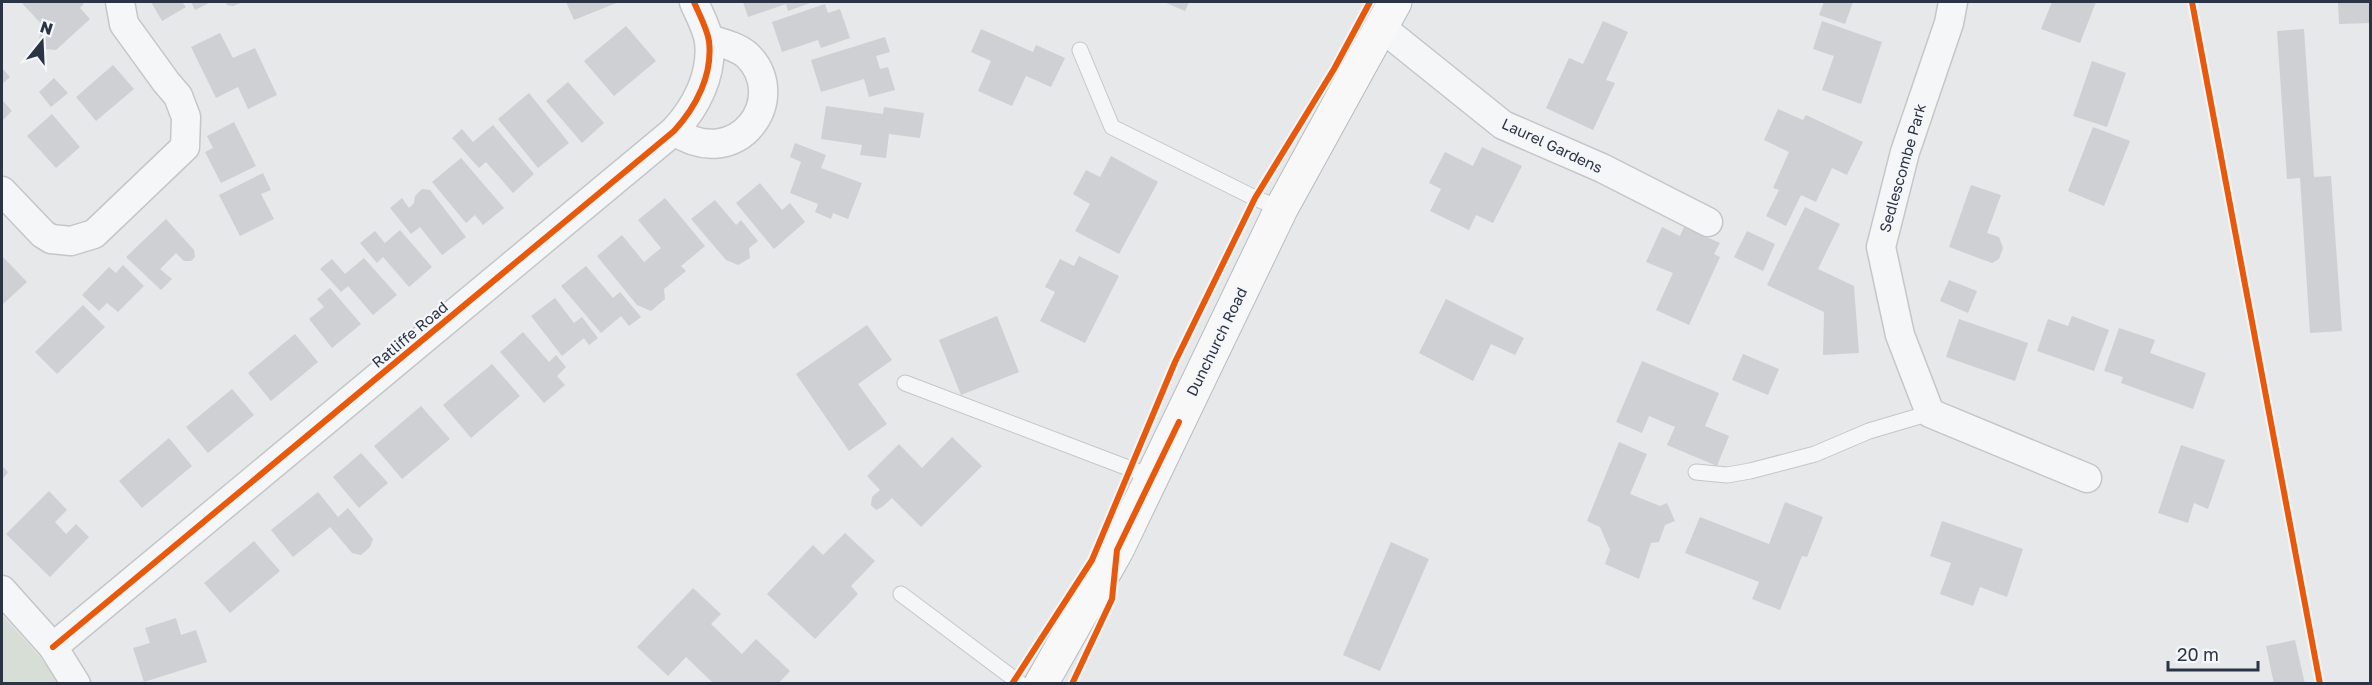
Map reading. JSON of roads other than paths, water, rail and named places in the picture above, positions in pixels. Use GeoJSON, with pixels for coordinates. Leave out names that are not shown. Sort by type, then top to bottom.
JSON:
{"type":"FeatureCollection","features":[{"type":"Feature","properties":{"kind":"highway","name":"Dunchurch Road"},"geometry":{"type":"LineString","coordinates":[[1041,684],[1117,550],[1281,209],[1388,14]]}},
{"type":"Feature","properties":{"kind":"street"},"geometry":{"type":"LineString","coordinates":[[2,191],[43,234],[51,239],[71,241],[94,234],[185,147],[186,117],[178,96],[124,24],[120,2]]}},
{"type":"Feature","properties":{"kind":"street","name":"Ratliffe Road"},"geometry":{"type":"LineString","coordinates":[[53,647],[674,131],[695,103],[707,69],[709,39],[694,2]]}},
{"type":"Feature","properties":{"kind":"street","name":"Sedlescombe Park"},"geometry":{"type":"LineString","coordinates":[[1930,413],[1900,335],[1881,247],[1905,152],[1949,23],[1953,2]]}},
{"type":"Feature","properties":{"kind":"street","name":"Laurel Gardens"},"geometry":{"type":"LineString","coordinates":[[1388,14],[1503,125],[1602,168],[1708,222]]}},
{"type":"Feature","properties":{"kind":"street"},"geometry":{"type":"LineString","coordinates":[[674,131],[687,140],[700,144],[726,143],[748,129],[756,119],[761,106],[762,85],[755,66],[735,47],[709,39]]}},
{"type":"Feature","properties":{"kind":"street"},"geometry":{"type":"LineString","coordinates":[[1930,413],[2087,478]]}},
{"type":"Feature","properties":{"kind":"street"},"geometry":{"type":"LineString","coordinates":[[2,590],[53,647],[76,684]]}},
{"type":"Feature","properties":{"kind":"lane"},"geometry":{"type":"LineString","coordinates":[[1080,50],[1112,127],[1281,209]]}},
{"type":"Feature","properties":{"kind":"lane"},"geometry":{"type":"LineString","coordinates":[[904,383],[1152,477]]}},
{"type":"Feature","properties":{"kind":"lane"},"geometry":{"type":"LineString","coordinates":[[1696,472],[1726,475],[1750,471],[1815,454],[1869,431],[1930,413]]}},
{"type":"Feature","properties":{"kind":"lane"},"geometry":{"type":"LineString","coordinates":[[901,594],[1021,684]]}}]}
